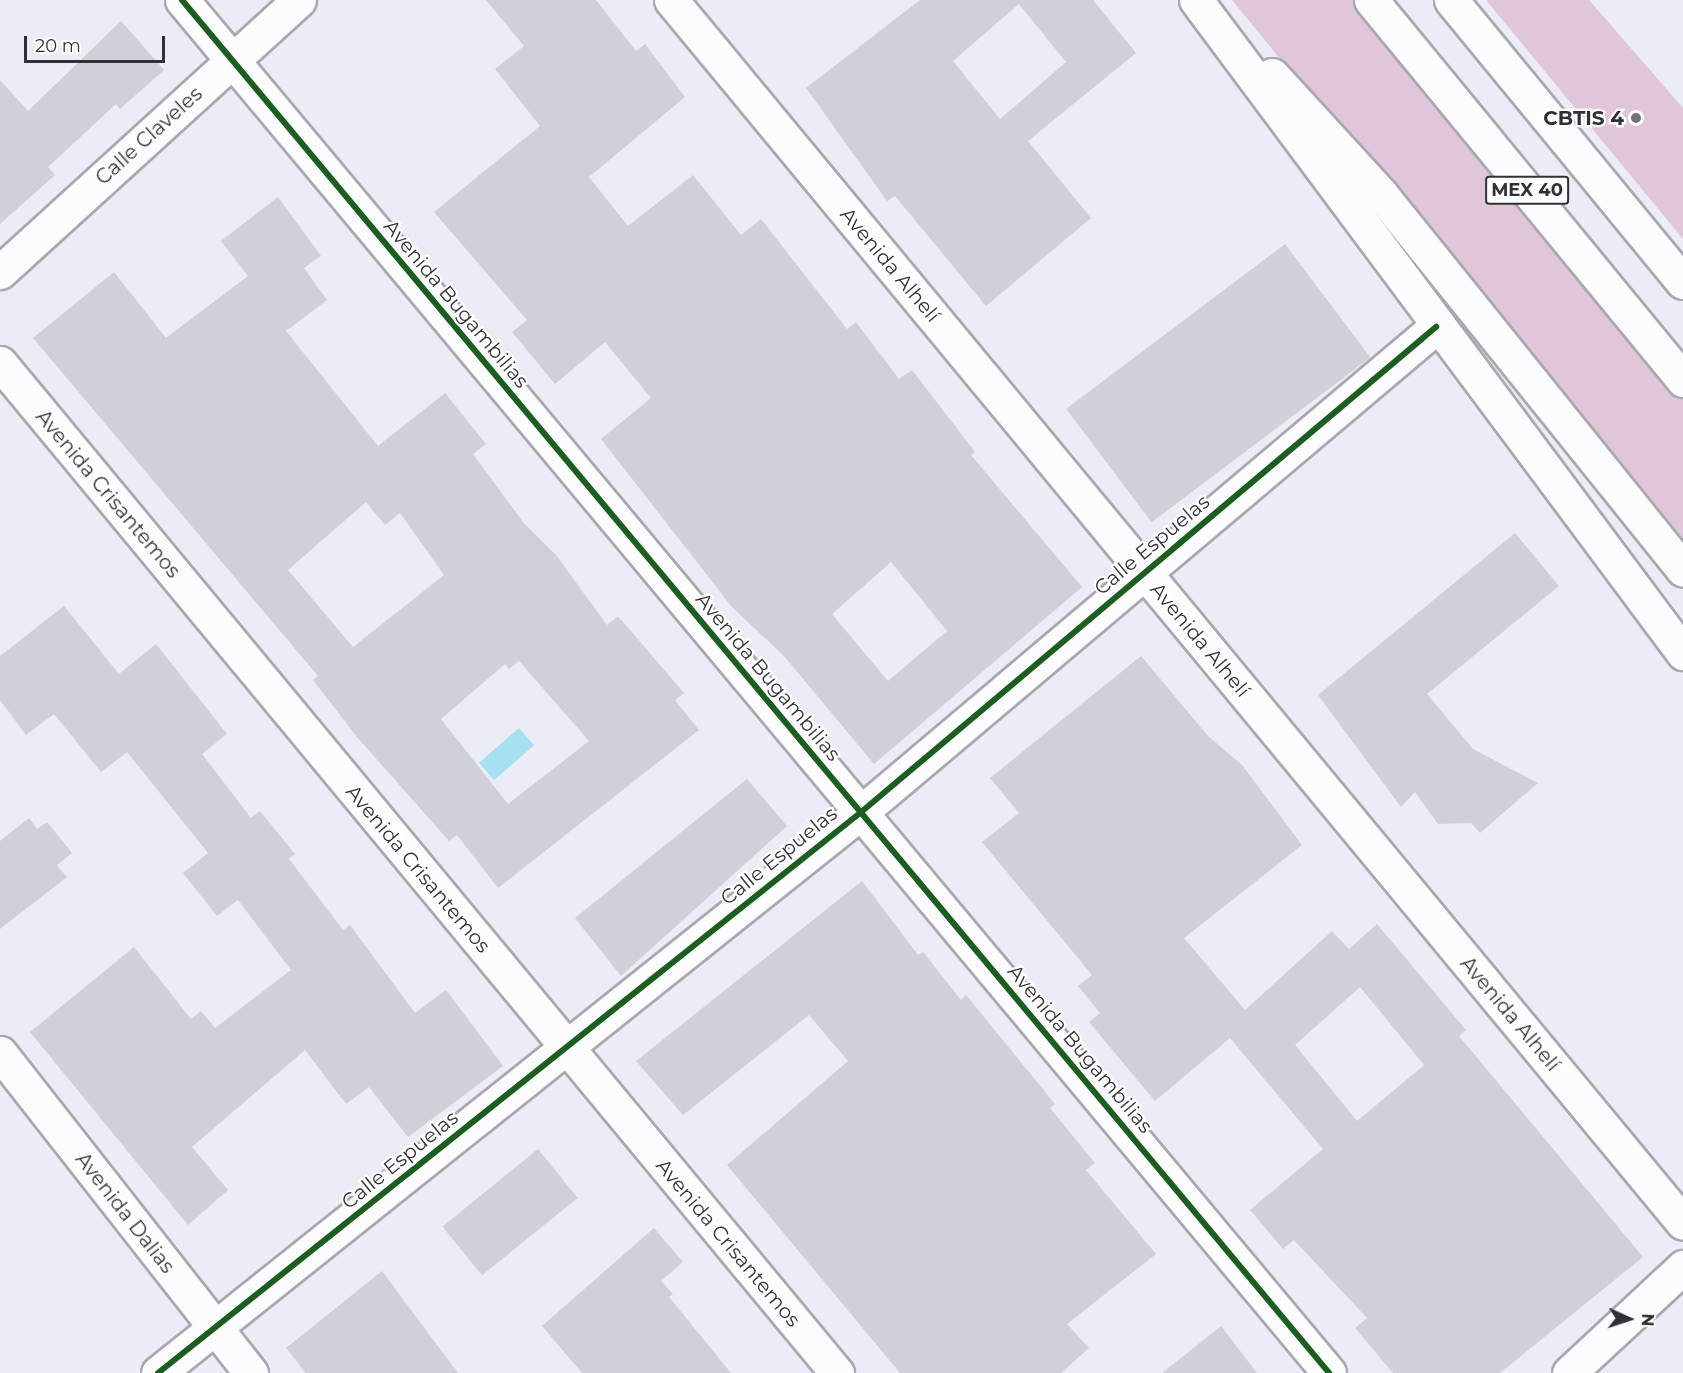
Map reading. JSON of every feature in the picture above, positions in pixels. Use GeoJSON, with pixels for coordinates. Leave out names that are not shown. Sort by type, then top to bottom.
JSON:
{"type":"FeatureCollection","features":[{"type":"Feature","properties":{"kind":"street","name":"Avenida Bugambilias"},"geometry":{"type":"LineString","coordinates":[[182,0],[1329,1373]]}},
{"type":"Feature","properties":{"kind":"street","name":"Calle Claveles"},"geometry":{"type":"LineString","coordinates":[[0,272],[299,0]]}},
{"type":"Feature","properties":{"kind":"street","name":"Avenida Alhelí"},"geometry":{"type":"LineString","coordinates":[[671,0],[1683,1223]]}},
{"type":"Feature","properties":{"kind":"street"},"geometry":{"type":"LineString","coordinates":[[1196,0],[1436,327],[1683,652]]}},
{"type":"Feature","properties":{"kind":"street"},"geometry":{"type":"LineString","coordinates":[[1204,0],[1381,194],[1683,570]]}},
{"type":"Feature","properties":{"kind":"street","name":"MEX 40"},"geometry":{"type":"LineString","coordinates":[[1371,0],[1683,380]]}},
{"type":"Feature","properties":{"kind":"street","name":"MEX 40"},"geometry":{"type":"LineString","coordinates":[[1451,0],[1683,282]]}},
{"type":"Feature","properties":{"kind":"street","name":"Calle Espuelas"},"geometry":{"type":"LineString","coordinates":[[158,1373],[860,813],[1436,327]]}},
{"type":"Feature","properties":{"kind":"street","name":"Avenida Crisantemos"},"geometry":{"type":"LineString","coordinates":[[0,363],[837,1373]]}},
{"type":"Feature","properties":{"kind":"street","name":"Avenida Dalias"},"geometry":{"type":"LineString","coordinates":[[0,1053],[251,1373]]}},
{"type":"Feature","properties":{"kind":"street"},"geometry":{"type":"LineString","coordinates":[[1569,1373],[1683,1267]]}},
{"type":"Feature","properties":{"kind":"shaded area"},"geometry":{"type":"Polygon","coordinates":[[[1232,0],[1355,0],[1683,399],[1683,551],[1232,0]]]}},
{"type":"Feature","properties":{"kind":"shaded area","name":"CBTIS 4"},"geometry":{"type":"Polygon","coordinates":[[[1486,0],[1589,0],[1683,108],[1683,239],[1486,0]]]}},
{"type":"Feature","properties":{"kind":"water"},"geometry":{"type":"Polygon","coordinates":[[[519,728],[534,745],[494,780],[479,763],[519,728]]]}},
{"type":"Feature","properties":{"kind":"building"},"geometry":{"type":"Polygon","coordinates":[[[486,0],[596,0],[636,51],[645,44],[685,97],[589,177],[628,226],[693,175],[741,235],[761,219],[847,329],[856,322],[899,379],[912,370],[975,452],[971,455],[1082,587],[874,764],[784,656],[732,607],[601,439],[651,398],[605,342],[555,384],[512,332],[527,320],[434,212],[540,126],[495,69],[524,46],[486,0]],[[891,562],[832,614],[888,681],[947,631],[891,562]]]}},
{"type":"Feature","properties":{"kind":"building"},"geometry":{"type":"Polygon","coordinates":[[[920,0],[1093,0],[1136,53],[1028,141],[1091,218],[986,306],[895,196],[887,201],[806,88],[920,0]],[[1019,4],[953,61],[1000,119],[1066,62],[1019,4]]]}},
{"type":"Feature","properties":{"kind":"building"},"geometry":{"type":"Polygon","coordinates":[[[121,21],[164,70],[120,109],[116,104],[48,167],[55,175],[0,224],[0,80],[28,111],[121,21]]]}},
{"type":"Feature","properties":{"kind":"building"},"geometry":{"type":"Polygon","coordinates":[[[278,197],[321,256],[304,268],[327,300],[286,331],[378,446],[445,393],[486,444],[473,454],[523,522],[556,555],[607,625],[618,616],[684,693],[675,700],[699,730],[498,888],[457,835],[449,841],[357,737],[313,680],[318,676],[33,338],[114,272],[166,338],[248,276],[221,241],[278,197]],[[366,502],[288,570],[353,647],[444,575],[400,513],[385,525],[366,502]],[[519,661],[509,669],[505,664],[441,719],[508,804],[589,741],[519,661]]]}},
{"type":"Feature","properties":{"kind":"building"},"geometry":{"type":"Polygon","coordinates":[[[1285,244],[1370,357],[1152,522],[1066,409],[1285,244]]]}},
{"type":"Feature","properties":{"kind":"building"},"geometry":{"type":"Polygon","coordinates":[[[1515,533],[1559,586],[1427,694],[1473,749],[1538,783],[1480,833],[1471,823],[1438,824],[1415,792],[1401,807],[1318,695],[1515,533]]]}},
{"type":"Feature","properties":{"kind":"building"},"geometry":{"type":"Polygon","coordinates":[[[64,606],[119,674],[156,644],[227,734],[202,754],[251,818],[260,811],[295,854],[289,859],[343,930],[350,925],[415,1013],[446,990],[503,1066],[408,1137],[369,1087],[346,1104],[305,1050],[192,1147],[228,1190],[188,1225],[30,1032],[134,947],[191,1019],[201,1011],[215,1028],[291,970],[238,900],[217,916],[183,873],[208,853],[127,752],[101,772],[54,714],[26,735],[0,700],[0,656],[64,606]]]}},
{"type":"Feature","properties":{"kind":"building"},"geometry":{"type":"Polygon","coordinates":[[[1141,656],[1208,736],[1242,765],[1302,845],[1184,938],[1245,1010],[1332,931],[1349,949],[1377,924],[1466,1030],[1459,1036],[1643,1257],[1500,1373],[1393,1373],[1355,1328],[1367,1318],[1294,1240],[1283,1249],[1250,1210],[1323,1149],[1230,1038],[1155,1101],[1089,1022],[1100,1013],[1078,986],[1092,975],[982,842],[1019,813],[990,778],[1141,656]],[[1360,987],[1295,1045],[1357,1121],[1424,1065],[1360,987]]]}},
{"type":"Feature","properties":{"kind":"building"},"geometry":{"type":"Polygon","coordinates":[[[747,779],[787,826],[621,976],[575,918],[747,779]]]}},
{"type":"Feature","properties":{"kind":"building"},"geometry":{"type":"Polygon","coordinates":[[[29,818],[37,829],[47,822],[72,853],[57,865],[67,877],[0,929],[0,841],[29,818]]]}},
{"type":"Feature","properties":{"kind":"building"},"geometry":{"type":"Polygon","coordinates":[[[862,881],[918,955],[923,952],[961,1000],[966,995],[1055,1104],[1050,1108],[1095,1163],[1086,1170],[1156,1254],[1067,1324],[1089,1348],[1061,1373],[900,1373],[727,1165],[848,1061],[809,1015],[683,1115],[636,1061],[862,881]]]}},
{"type":"Feature","properties":{"kind":"building"},"geometry":{"type":"Polygon","coordinates":[[[538,1149],[578,1198],[482,1275],[442,1226],[538,1149]]]}},
{"type":"Feature","properties":{"kind":"building"},"geometry":{"type":"Polygon","coordinates":[[[654,1228],[683,1262],[661,1281],[673,1294],[669,1297],[731,1373],[582,1373],[542,1326],[654,1228]]]}},
{"type":"Feature","properties":{"kind":"building"},"geometry":{"type":"Polygon","coordinates":[[[382,1271],[458,1373],[306,1373],[286,1348],[382,1271]]]}},
{"type":"Feature","properties":{"kind":"building"},"geometry":{"type":"Polygon","coordinates":[[[1221,1326],[1257,1373],[1162,1373],[1221,1326]]]}},
{"type":"Feature","properties":{"kind":"cycle path"},"geometry":{"type":"LineString","coordinates":[[182,0],[1329,1373]]}},
{"type":"Feature","properties":{"kind":"cycle path"},"geometry":{"type":"LineString","coordinates":[[158,1373],[860,813],[1436,327]]}},
{"type":"Feature","properties":{"kind":"place","name":"CBTIS 4"},"geometry":{"type":"Point","coordinates":[1636,118]}}]}
